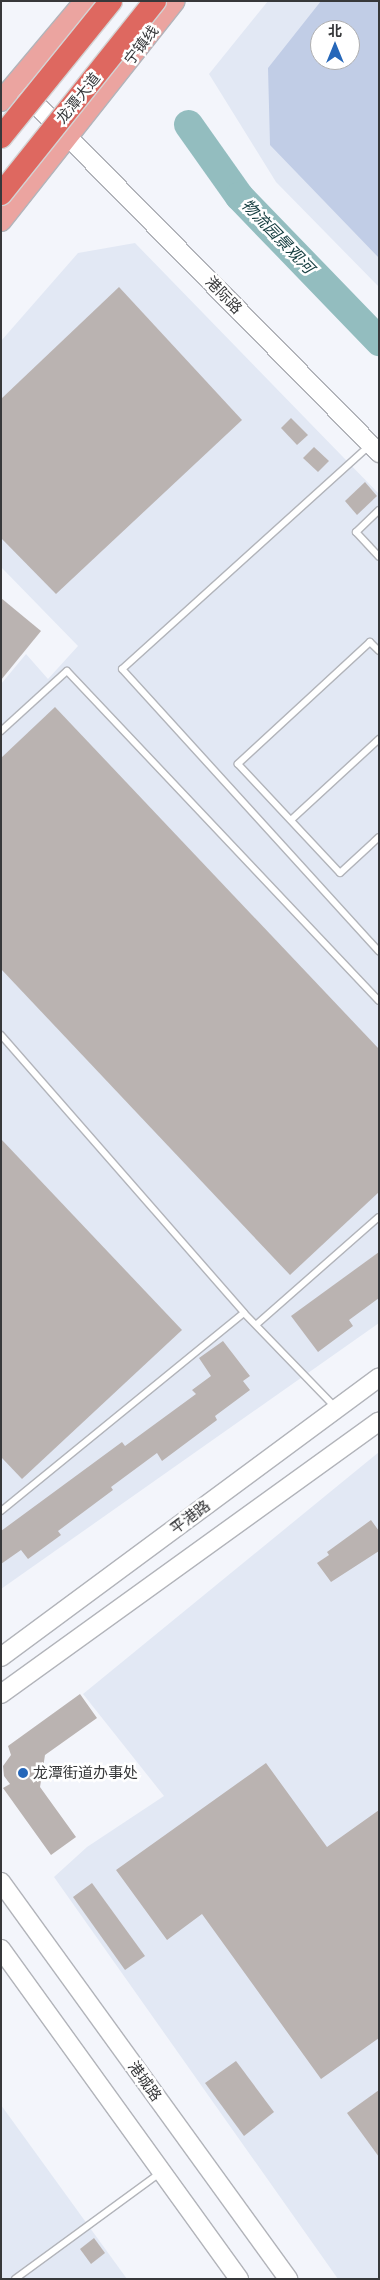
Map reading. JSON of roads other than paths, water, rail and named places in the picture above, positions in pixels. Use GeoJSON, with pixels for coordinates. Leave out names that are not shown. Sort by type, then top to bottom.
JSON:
{"type":"FeatureCollection","features":[{"type":"Feature","properties":{"kind":"highway"},"geometry":{"type":"LineString","coordinates":[[1,137],[111,1]]}},
{"type":"Feature","properties":{"kind":"highway","name":"龙潭大道"},"geometry":{"type":"LineString","coordinates":[[1,194],[154,1]]}},
{"type":"Feature","properties":{"kind":"main road"},"geometry":{"type":"LineString","coordinates":[[1,101],[85,1]]}},
{"type":"Feature","properties":{"kind":"main road","name":"宁镇线"},"geometry":{"type":"LineString","coordinates":[[1,222],[70,137],[175,1]]}},
{"type":"Feature","properties":{"kind":"street","name":"港际路"},"geometry":{"type":"LineString","coordinates":[[16,84],[375,449]]}},
{"type":"Feature","properties":{"kind":"street","name":"平港路"},"geometry":{"type":"LineString","coordinates":[[1,1657],[379,1377]]}},
{"type":"Feature","properties":{"kind":"street"},"geometry":{"type":"LineString","coordinates":[[1,1694],[379,1421]]}},
{"type":"Feature","properties":{"kind":"street","name":"港城路"},"geometry":{"type":"LineString","coordinates":[[1,1882],[288,2279]]}},
{"type":"Feature","properties":{"kind":"street"},"geometry":{"type":"LineString","coordinates":[[1,1949],[239,2279]]}},
{"type":"Feature","properties":{"kind":"lane"},"geometry":{"type":"LineString","coordinates":[[375,449],[122,669],[379,951]]}},
{"type":"Feature","properties":{"kind":"lane"},"geometry":{"type":"LineString","coordinates":[[379,510],[356,532],[379,556]]}},
{"type":"Feature","properties":{"kind":"lane"},"geometry":{"type":"LineString","coordinates":[[379,651],[370,642],[238,764],[340,873],[379,837]]}},
{"type":"Feature","properties":{"kind":"lane"},"geometry":{"type":"LineString","coordinates":[[1,731],[67,671],[379,1001]]}},
{"type":"Feature","properties":{"kind":"lane"},"geometry":{"type":"LineString","coordinates":[[291,820],[379,739]]}},
{"type":"Feature","properties":{"kind":"lane"},"geometry":{"type":"LineString","coordinates":[[1,1035],[244,1313],[257,1324],[337,1408]]}},
{"type":"Feature","properties":{"kind":"lane"},"geometry":{"type":"LineString","coordinates":[[257,1324],[379,1217]]}},
{"type":"Feature","properties":{"kind":"lane"},"geometry":{"type":"LineString","coordinates":[[1,1511],[244,1313]]}},
{"type":"Feature","properties":{"kind":"lane"},"geometry":{"type":"LineString","coordinates":[[15,2279],[161,2171]]}},
{"type":"Feature","properties":{"kind":"waterway","name":"物流园景观河"},"geometry":{"type":"LineString","coordinates":[[188,124],[239,196],[379,341]]}},
{"type":"Feature","properties":{"kind":"place","name":"龙潭街道办事处"},"geometry":{"type":"Point","coordinates":[23,1773]}}]}
